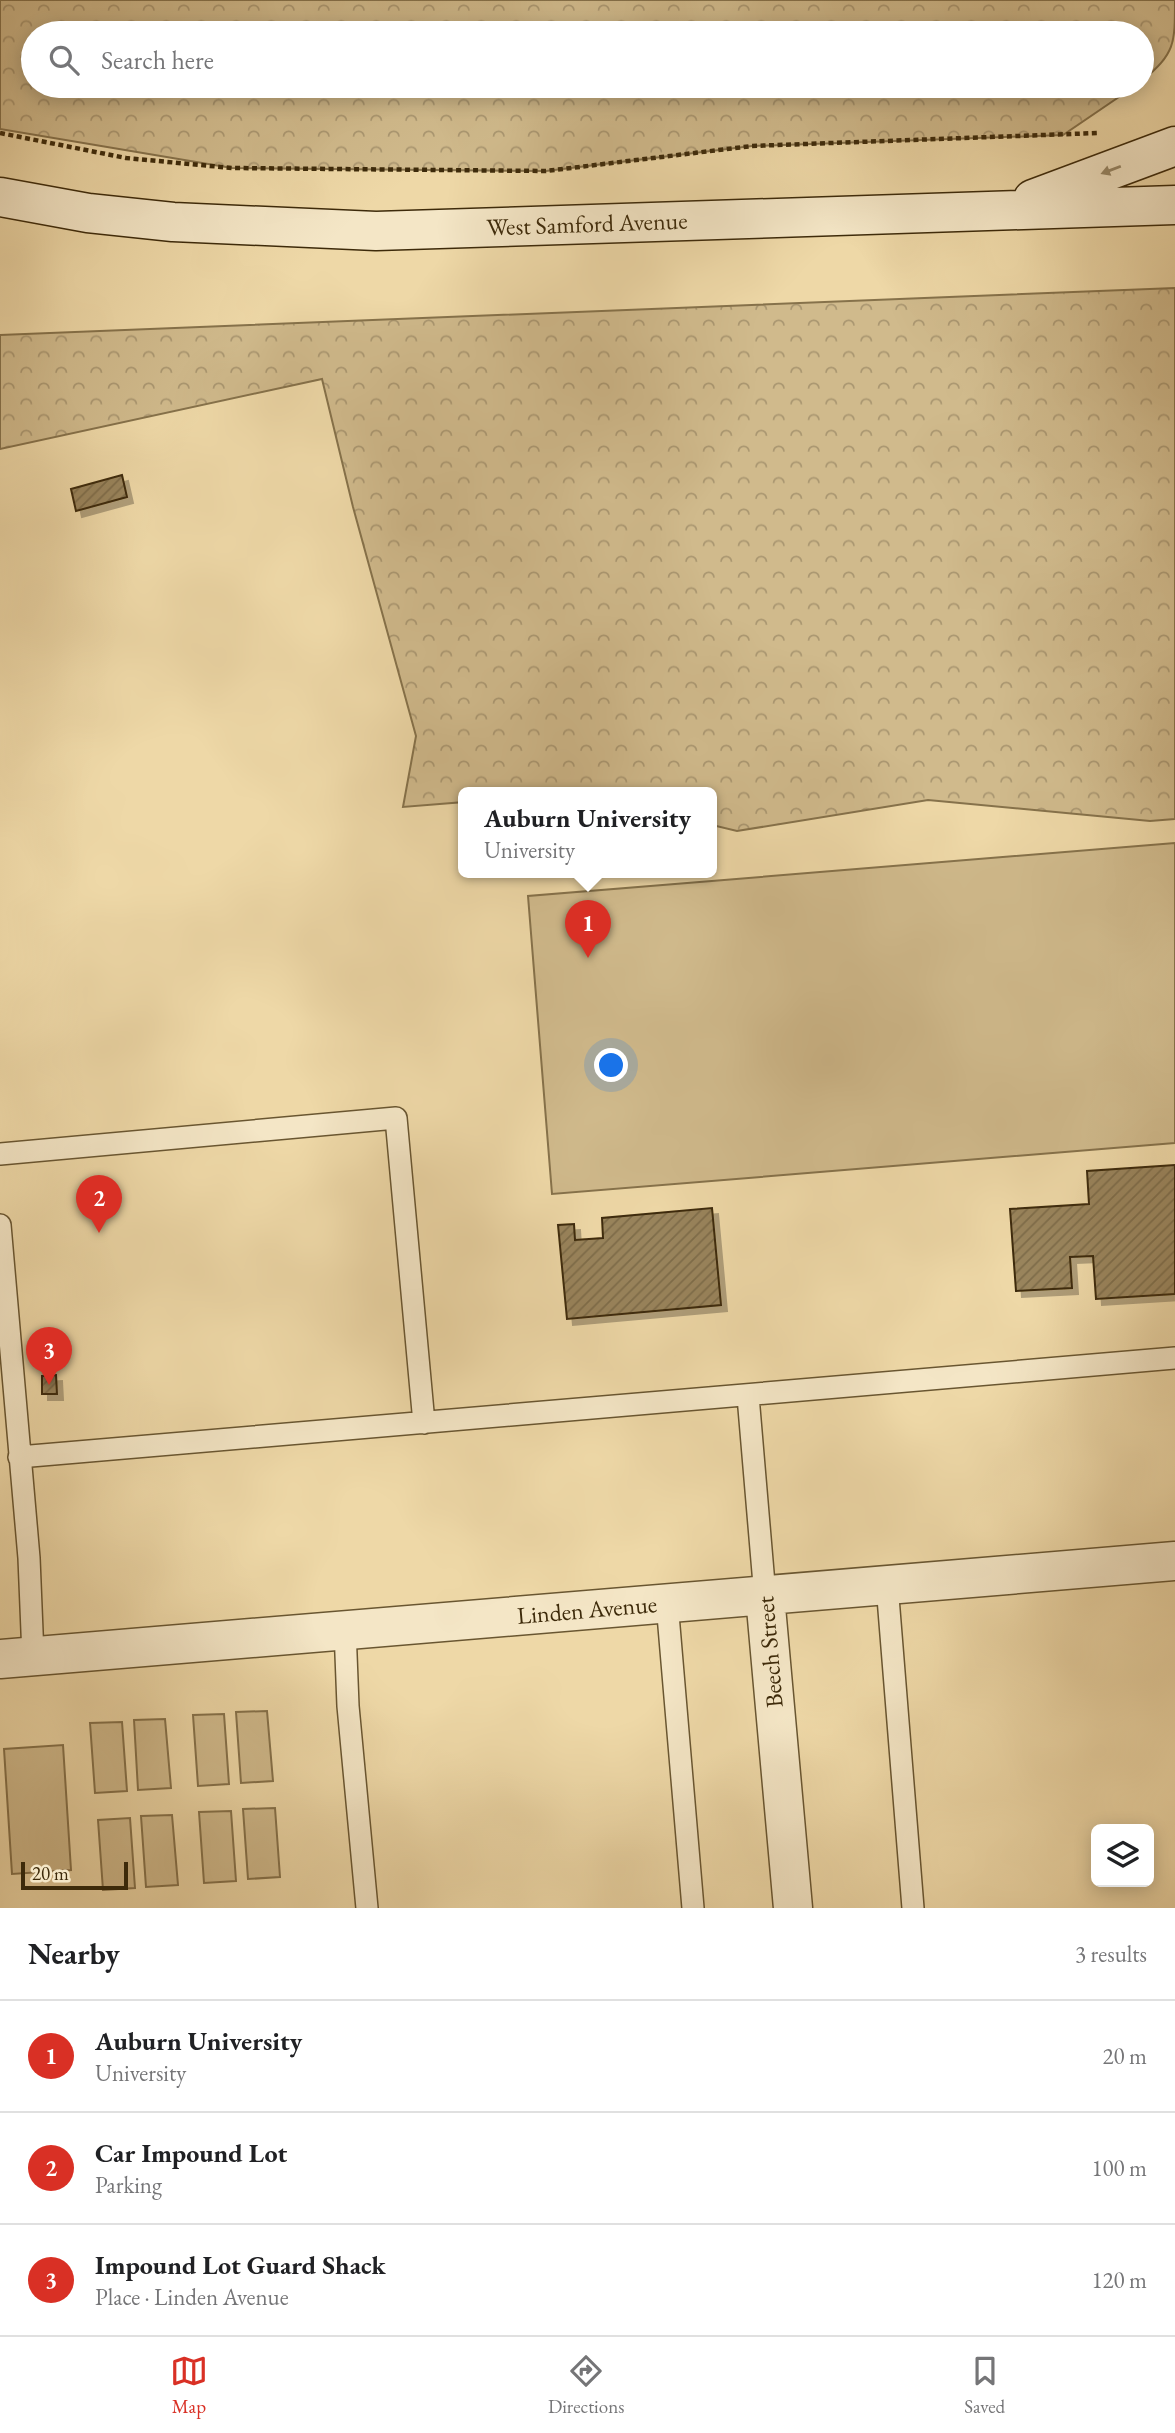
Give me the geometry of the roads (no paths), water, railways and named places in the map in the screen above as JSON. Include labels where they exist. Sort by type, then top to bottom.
[{"type":"street","points":[[1005,209],[1175,146]]},
{"type":"street","name":"West Samford Avenue","points":[[0,197],[88,213],[173,222],[376,231],[1175,205]]},
{"type":"street","name":"Linden Avenue","points":[[17,1658],[1175,1561]]},
{"type":"street","name":"Beech Street","points":[[765,1596],[793,1908]]},
{"type":"lane","points":[[0,1154],[396,1118],[424,1423]]},
{"type":"lane","points":[[0,1225],[29,1558],[17,1658]]},
{"type":"lane","points":[[19,1457],[1175,1358]]},
{"type":"lane","name":"Beech Street","points":[[748,1396],[765,1596]]},
{"type":"lane","points":[[887,1585],[913,1908]]},
{"type":"lane","points":[[667,1603],[693,1908]]},
{"type":"lane","points":[[345,1629],[348,1706],[367,1908]]},
{"type":"place","name":"Auburn University","points":[[588,958]]},
{"type":"place","name":"Car Impound Lot","points":[[99,1233]]},
{"type":"place","name":"Impound Lot Guard Shack","points":[[49,1385]]}]
